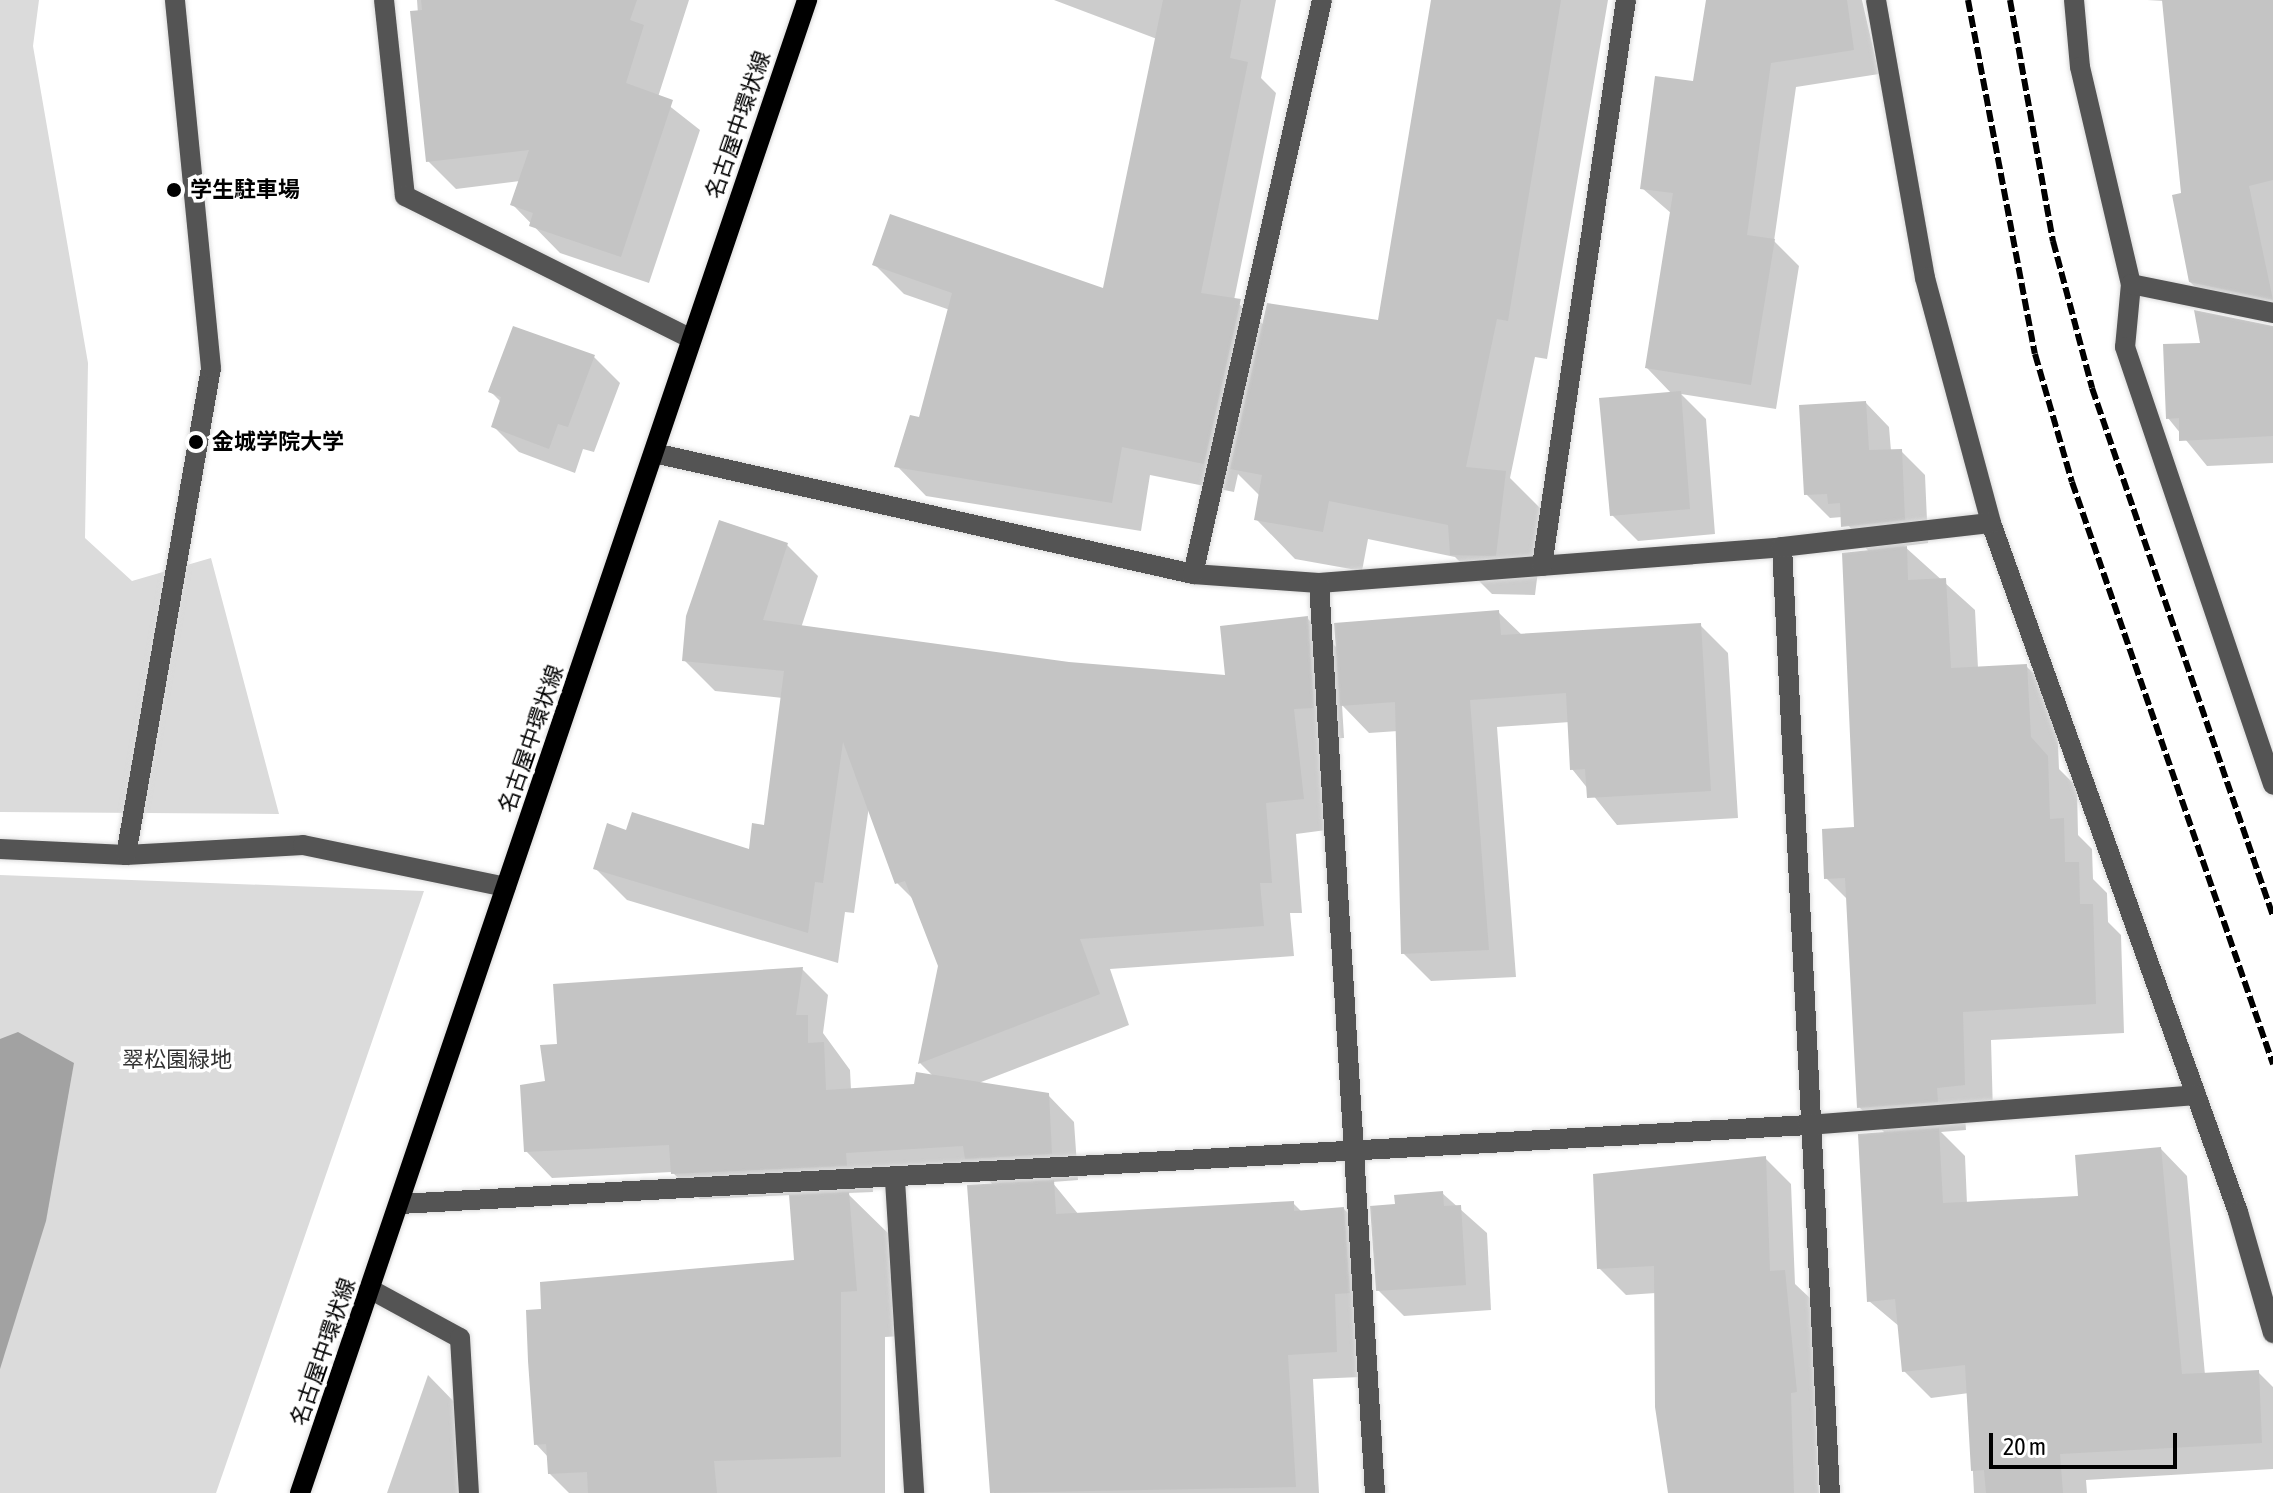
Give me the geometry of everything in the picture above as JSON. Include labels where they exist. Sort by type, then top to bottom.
[{"type":"main road","name":"名古屋中環状線","points":[[300,1493],[807,0]]},
{"type":"street","points":[[126,855],[211,368],[175,0]]},
{"type":"street","points":[[384,0],[405,196],[690,338]]},
{"type":"street","points":[[1193,574],[1322,0]]},
{"type":"street","points":[[1542,566],[1626,0]]},
{"type":"street","points":[[1876,0],[1925,278],[1991,523],[2196,1095],[2273,1333]]},
{"type":"street","points":[[2074,0],[2080,67],[2131,284],[2125,347],[2273,785]]},
{"type":"street","points":[[2131,284],[2273,313]]},
{"type":"street","points":[[654,453],[1193,574],[1319,583],[1782,547],[1991,523]]},
{"type":"street","points":[[1782,547],[1808,1125],[1830,1493]]},
{"type":"street","points":[[1319,583],[1375,1493]]},
{"type":"street","points":[[0,849],[126,855],[303,845],[506,887]]},
{"type":"street","points":[[400,1204],[895,1180],[1808,1125],[2196,1095]]},
{"type":"street","points":[[895,1180],[914,1493]]},
{"type":"street","points":[[370,1289],[460,1338],[469,1493]]},
{"type":"green space","points":[[0,0],[39,0],[33,46],[88,363],[85,538],[132,581],[211,558],[279,814],[0,812]]},
{"type":"green space","name":"翠松園緑地","points":[[0,875],[424,891],[216,1493],[0,1493]]},
{"type":"shaded area","points":[[18,1032],[74,1063],[46,1221],[0,1369],[0,1039]]},
{"type":"building","points":[[421,0],[637,0],[630,20],[644,25],[626,83],[673,100],[621,257],[529,226],[533,213],[510,205],[529,150],[426,162],[410,11],[422,10]]},
{"type":"building","points":[[1163,0],[1241,0],[1230,58],[1248,62],[1201,293],[1241,299],[1204,464],[1122,447],[1112,503],[894,467],[910,415],[919,417],[952,293],[872,265],[890,214],[1103,288]]},
{"type":"building","points":[[1431,0],[1561,0],[1508,321],[1497,319],[1466,467],[1506,471],[1496,556],[1450,555],[1448,525],[1329,501],[1323,532],[1254,520],[1262,475],[1230,469],[1267,303],[1378,320]]},
{"type":"building","points":[[1706,0],[1847,0],[1854,50],[1771,63],[1747,235],[1775,239],[1751,385],[1645,368],[1673,193],[1640,189],[1655,76],[1693,81]]},
{"type":"building","points":[[2162,0],[2273,0],[2273,180],[2249,186],[2273,300],[2189,282],[2172,195],[2181,193]]},
{"type":"building","points":[[2194,310],[2273,326],[2273,436],[2179,441],[2179,418],[2166,419],[2163,344],[2200,343]]},
{"type":"building","points":[[513,326],[595,355],[568,427],[558,424],[549,449],[491,427],[501,397],[488,392]]},
{"type":"building","points":[[1681,391],[1690,509],[1610,516],[1599,398]]},
{"type":"building","points":[[1866,401],[1869,450],[1902,449],[1905,520],[1841,527],[1840,503],[1828,504],[1827,494],[1804,495],[1799,405]]},
{"type":"building","points":[[719,520],[788,543],[763,620],[1069,662],[1225,675],[1220,626],[1308,616],[1314,708],[1294,709],[1304,799],[1266,803],[1272,883],[1260,883],[1264,926],[1080,939],[1100,994],[918,1064],[938,966],[905,881],[895,884],[843,742],[823,883],[815,882],[808,933],[593,869],[607,823],[626,830],[632,812],[749,849],[752,823],[764,825],[784,671],[682,661],[686,616]]},
{"type":"building","points":[[1907,546],[1908,580],[1946,578],[1951,668],[2027,664],[2031,737],[2048,756],[2050,819],[2064,818],[2065,862],[2079,862],[2080,904],[2093,904],[2096,1004],[1963,1012],[1965,1085],[1937,1088],[1938,1102],[1857,1108],[1845,878],[1824,879],[1822,829],[1854,827],[1842,553]]},
{"type":"building","points":[[1499,610],[1501,635],[1701,623],[1711,791],[1587,798],[1585,769],[1570,770],[1566,693],[1470,700],[1489,950],[1401,954],[1395,702],[1340,706],[1334,623]]},
{"type":"building","points":[[803,967],[796,1015],[808,1015],[808,1043],[824,1042],[826,1090],[914,1084],[916,1072],[1049,1093],[1052,1154],[965,1159],[963,1146],[846,1153],[847,1166],[671,1174],[669,1145],[524,1152],[520,1085],[545,1081],[540,1045],[557,1044],[553,984]]},
{"type":"building","points":[[1939,1128],[1943,1203],[2078,1196],[2075,1155],[2161,1147],[2182,1374],[2259,1370],[2262,1443],[2060,1454],[2063,1493],[1986,1493],[1984,1470],[1971,1471],[1965,1365],[1902,1372],[1895,1299],[1867,1302],[1858,1134]]},
{"type":"building","points":[[1766,1156],[1770,1271],[1785,1270],[1797,1392],[1791,1393],[1794,1493],[1668,1493],[1655,1407],[1654,1266],[1597,1269],[1593,1174]]},
{"type":"building","points":[[1054,1180],[1056,1214],[1294,1201],[1294,1211],[1344,1207],[1350,1293],[1335,1294],[1337,1352],[1288,1355],[1296,1487],[990,1493],[967,1185]]},
{"type":"building","points":[[1443,1191],[1444,1206],[1461,1205],[1466,1285],[1376,1291],[1370,1206],[1395,1204],[1394,1195]]},
{"type":"building","points":[[849,1192],[857,1291],[841,1292],[841,1457],[714,1461],[717,1493],[588,1493],[587,1472],[548,1474],[546,1444],[534,1445],[528,1361],[526,1310],[541,1309],[540,1282],[794,1260],[789,1195]]},
{"type":"railway","points":[[1968,0],[2035,354],[2072,482],[2273,1064]]},
{"type":"railway","points":[[2010,0],[2053,241],[2092,388],[2273,916]]},
{"type":"place","name":"学生駐車場","points":[[174,190]]},
{"type":"place","name":"金城学院大学","points":[[196,442]]}]
